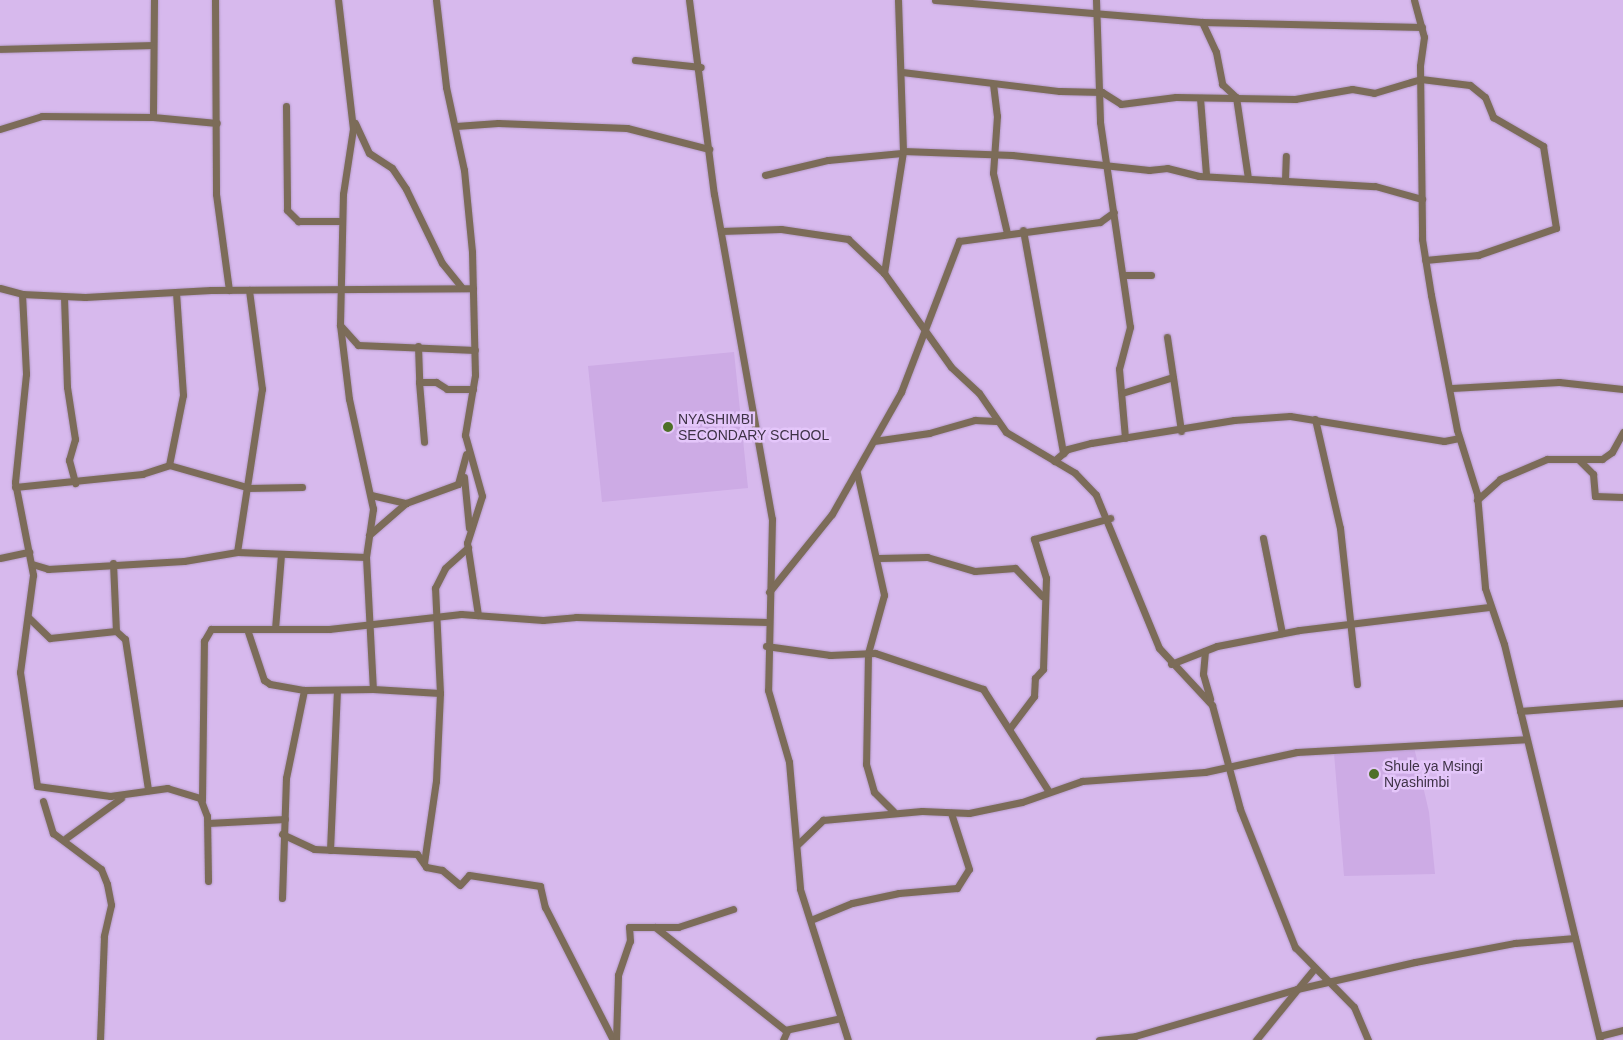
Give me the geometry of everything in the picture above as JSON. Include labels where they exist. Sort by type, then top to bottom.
[{"type":"street","points":[[153,117],[151,45],[154,0]]},
{"type":"street","points":[[215,0],[216,194],[229,290]]},
{"type":"street","points":[[338,0],[352,115],[342,221],[340,325],[349,399],[371,495],[366,557],[368,625],[373,689]]},
{"type":"street","points":[[436,0],[446,88],[456,126],[465,178],[473,288],[473,388],[466,427],[467,449],[464,477],[470,529],[468,547],[478,615]]},
{"type":"street","points":[[689,0],[701,68],[708,149],[721,231],[772,519],[766,646],[769,696],[789,762],[798,844],[800,889],[813,919],[848,1040]]},
{"type":"street","points":[[884,274],[903,152],[902,72],[898,0]]},
{"type":"street","points":[[935,0],[1202,22],[1422,26]]},
{"type":"street","points":[[1096,0],[1099,14],[1098,92],[1130,327],[1119,369],[1125,438]]},
{"type":"street","points":[[1414,0],[1422,26],[1420,79],[1425,260],[1452,388],[1459,438],[1477,500],[1490,607],[1520,711],[1599,1038],[1623,1030]]},
{"type":"street","points":[[1202,22],[1216,52],[1222,84],[1236,97],[1248,178]]},
{"type":"street","points":[[0,49],[151,45]]},
{"type":"street","points":[[635,60],[701,68]]},
{"type":"street","points":[[902,72],[993,84],[1098,92],[1121,104],[1163,98],[1236,97],[1295,99],[1352,89],[1374,93],[1420,79],[1477,88],[1493,117],[1543,146],[1556,228],[1478,255],[1425,260]]},
{"type":"street","points":[[993,84],[997,116],[992,154],[1007,233]]},
{"type":"street","points":[[1200,98],[1206,175]]},
{"type":"street","points":[[286,106],[287,210],[298,221],[342,221]]},
{"type":"street","points":[[352,115],[369,153],[392,168],[406,189],[442,264],[462,288]]},
{"type":"street","points":[[0,130],[42,116],[153,117],[217,123]]},
{"type":"street","points":[[456,126],[498,123],[627,128],[708,149]]},
{"type":"street","points":[[764,175],[828,160],[903,152],[992,154],[1107,163],[1206,175],[1375,186],[1422,198]]},
{"type":"street","points":[[1285,180],[1286,156]]},
{"type":"street","points":[[769,592],[823,527],[857,473],[901,392],[927,329],[959,241],[1023,230],[1100,222],[1114,212]]},
{"type":"street","points":[[721,231],[781,229],[845,238],[884,274],[927,329],[951,367],[979,393],[996,421],[1028,449],[1054,461],[1087,484],[1110,518],[1143,614],[1170,664],[1210,700]]},
{"type":"street","points":[[1023,230],[1062,453]]},
{"type":"street","points":[[1123,275],[1151,275]]},
{"type":"street","points":[[0,288],[22,294],[64,297],[229,290],[473,288]]},
{"type":"street","points":[[237,552],[262,389],[249,290]]},
{"type":"street","points":[[169,465],[183,394],[176,293]]},
{"type":"street","points":[[22,294],[26,374],[15,487],[32,564],[30,618],[20,672],[37,786],[126,796]]},
{"type":"street","points":[[64,297],[67,387],[75,439],[69,460],[75,483]]},
{"type":"street","points":[[340,325],[358,344],[474,350]]},
{"type":"street","points":[[1167,337],[1180,431]]},
{"type":"street","points":[[418,346],[424,442]]},
{"type":"street","points":[[1122,393],[1173,377]]},
{"type":"street","points":[[419,382],[436,382],[446,389],[473,388]]},
{"type":"street","points":[[1452,388],[1559,382],[1623,389]]},
{"type":"street","points":[[1054,461],[1062,453],[1125,438],[1180,431],[1234,420],[1314,419],[1444,441],[1459,438]]},
{"type":"street","points":[[1314,419],[1340,528],[1357,684]]},
{"type":"street","points":[[874,440],[929,433],[975,420],[996,421]]},
{"type":"street","points":[[1477,500],[1500,479],[1547,460],[1602,459],[1612,452],[1623,432]]},
{"type":"street","points":[[467,449],[482,496],[470,529]]},
{"type":"street","points":[[1579,460],[1593,474],[1594,496],[1623,497]]},
{"type":"street","points":[[15,487],[75,483],[142,474],[169,465],[247,488],[302,487]]},
{"type":"street","points":[[857,473],[879,558],[883,606],[868,653],[866,764],[874,792],[894,812]]},
{"type":"street","points":[[369,535],[406,503],[452,488],[464,477]]},
{"type":"street","points":[[371,495],[406,503]]},
{"type":"street","points":[[1010,728],[1034,696],[1035,678],[1043,669],[1042,596],[1046,578],[1034,539],[1110,518]]},
{"type":"street","points":[[1263,538],[1282,633]]},
{"type":"street","points":[[424,863],[436,781],[440,693],[437,579],[468,547]]},
{"type":"street","points":[[0,558],[29,552]]},
{"type":"street","points":[[32,564],[48,569],[113,563],[184,560],[237,552],[366,557]]},
{"type":"street","points":[[275,628],[281,554]]},
{"type":"street","points":[[879,558],[928,557],[974,571],[1015,568],[1042,596]]},
{"type":"street","points":[[113,563],[116,631],[129,650],[148,790]]},
{"type":"street","points":[[1170,664],[1204,651],[1282,633],[1349,622],[1490,607]]},
{"type":"street","points":[[208,881],[208,823],[202,800],[206,635],[218,628],[247,629],[368,625],[439,616],[478,615],[543,620],[576,617],[768,622]]},
{"type":"street","points":[[30,618],[45,635],[59,640],[116,631]]},
{"type":"street","points":[[247,629],[264,680],[304,690],[373,689],[440,693]]},
{"type":"street","points":[[766,646],[830,655],[868,653],[983,689],[1010,728],[1049,792]]},
{"type":"street","points":[[1204,651],[1203,674],[1225,765],[1288,930],[1313,970],[1332,985],[1360,1016],[1368,1040]]},
{"type":"street","points":[[282,898],[282,834],[285,819],[290,743],[304,690]]},
{"type":"street","points":[[330,850],[337,690]]},
{"type":"street","points":[[1520,711],[1623,703]]},
{"type":"street","points":[[798,844],[823,820],[894,812],[951,813],[1001,808],[1082,781],[1148,779],[1296,752],[1526,739]]},
{"type":"street","points":[[66,838],[108,803],[126,796],[148,790],[167,788],[202,800]]},
{"type":"street","points":[[43,801],[49,827],[66,838],[101,869],[108,884],[111,905],[104,936],[100,1040]]},
{"type":"street","points":[[813,919],[852,903],[899,893],[957,888],[969,869],[951,813]]},
{"type":"street","points":[[208,823],[285,819]]},
{"type":"street","points":[[282,834],[311,849],[415,854],[431,870],[442,870],[460,885],[468,875],[540,886],[545,907],[614,1040]]},
{"type":"street","points":[[614,1040],[618,975],[630,940],[629,927],[678,926],[733,909]]},
{"type":"street","points":[[655,927],[787,1031]]},
{"type":"street","points":[[1099,1040],[1144,1034],[1298,989],[1332,985],[1415,962],[1515,943],[1575,938]]},
{"type":"street","points":[[1256,1040],[1313,970]]},
{"type":"street","points":[[787,1031],[841,1018]]},
{"type":"street","points":[[783,1040],[787,1031]]},
{"type":"shaded area","name":"NYASHIMBI SECONDARY SCHOOL","points":[[734,352],[748,488],[602,502],[588,366]]},
{"type":"shaded area","points":[[1414,747],[1429,812],[1435,874],[1344,876],[1334,753]]},
{"type":"place","name":"NYASHIMBI SECONDARY SCHOOL","points":[[668,427]]},
{"type":"place","name":"Shule ya Msingi Nyashimbi","points":[[1374,774]]}]
